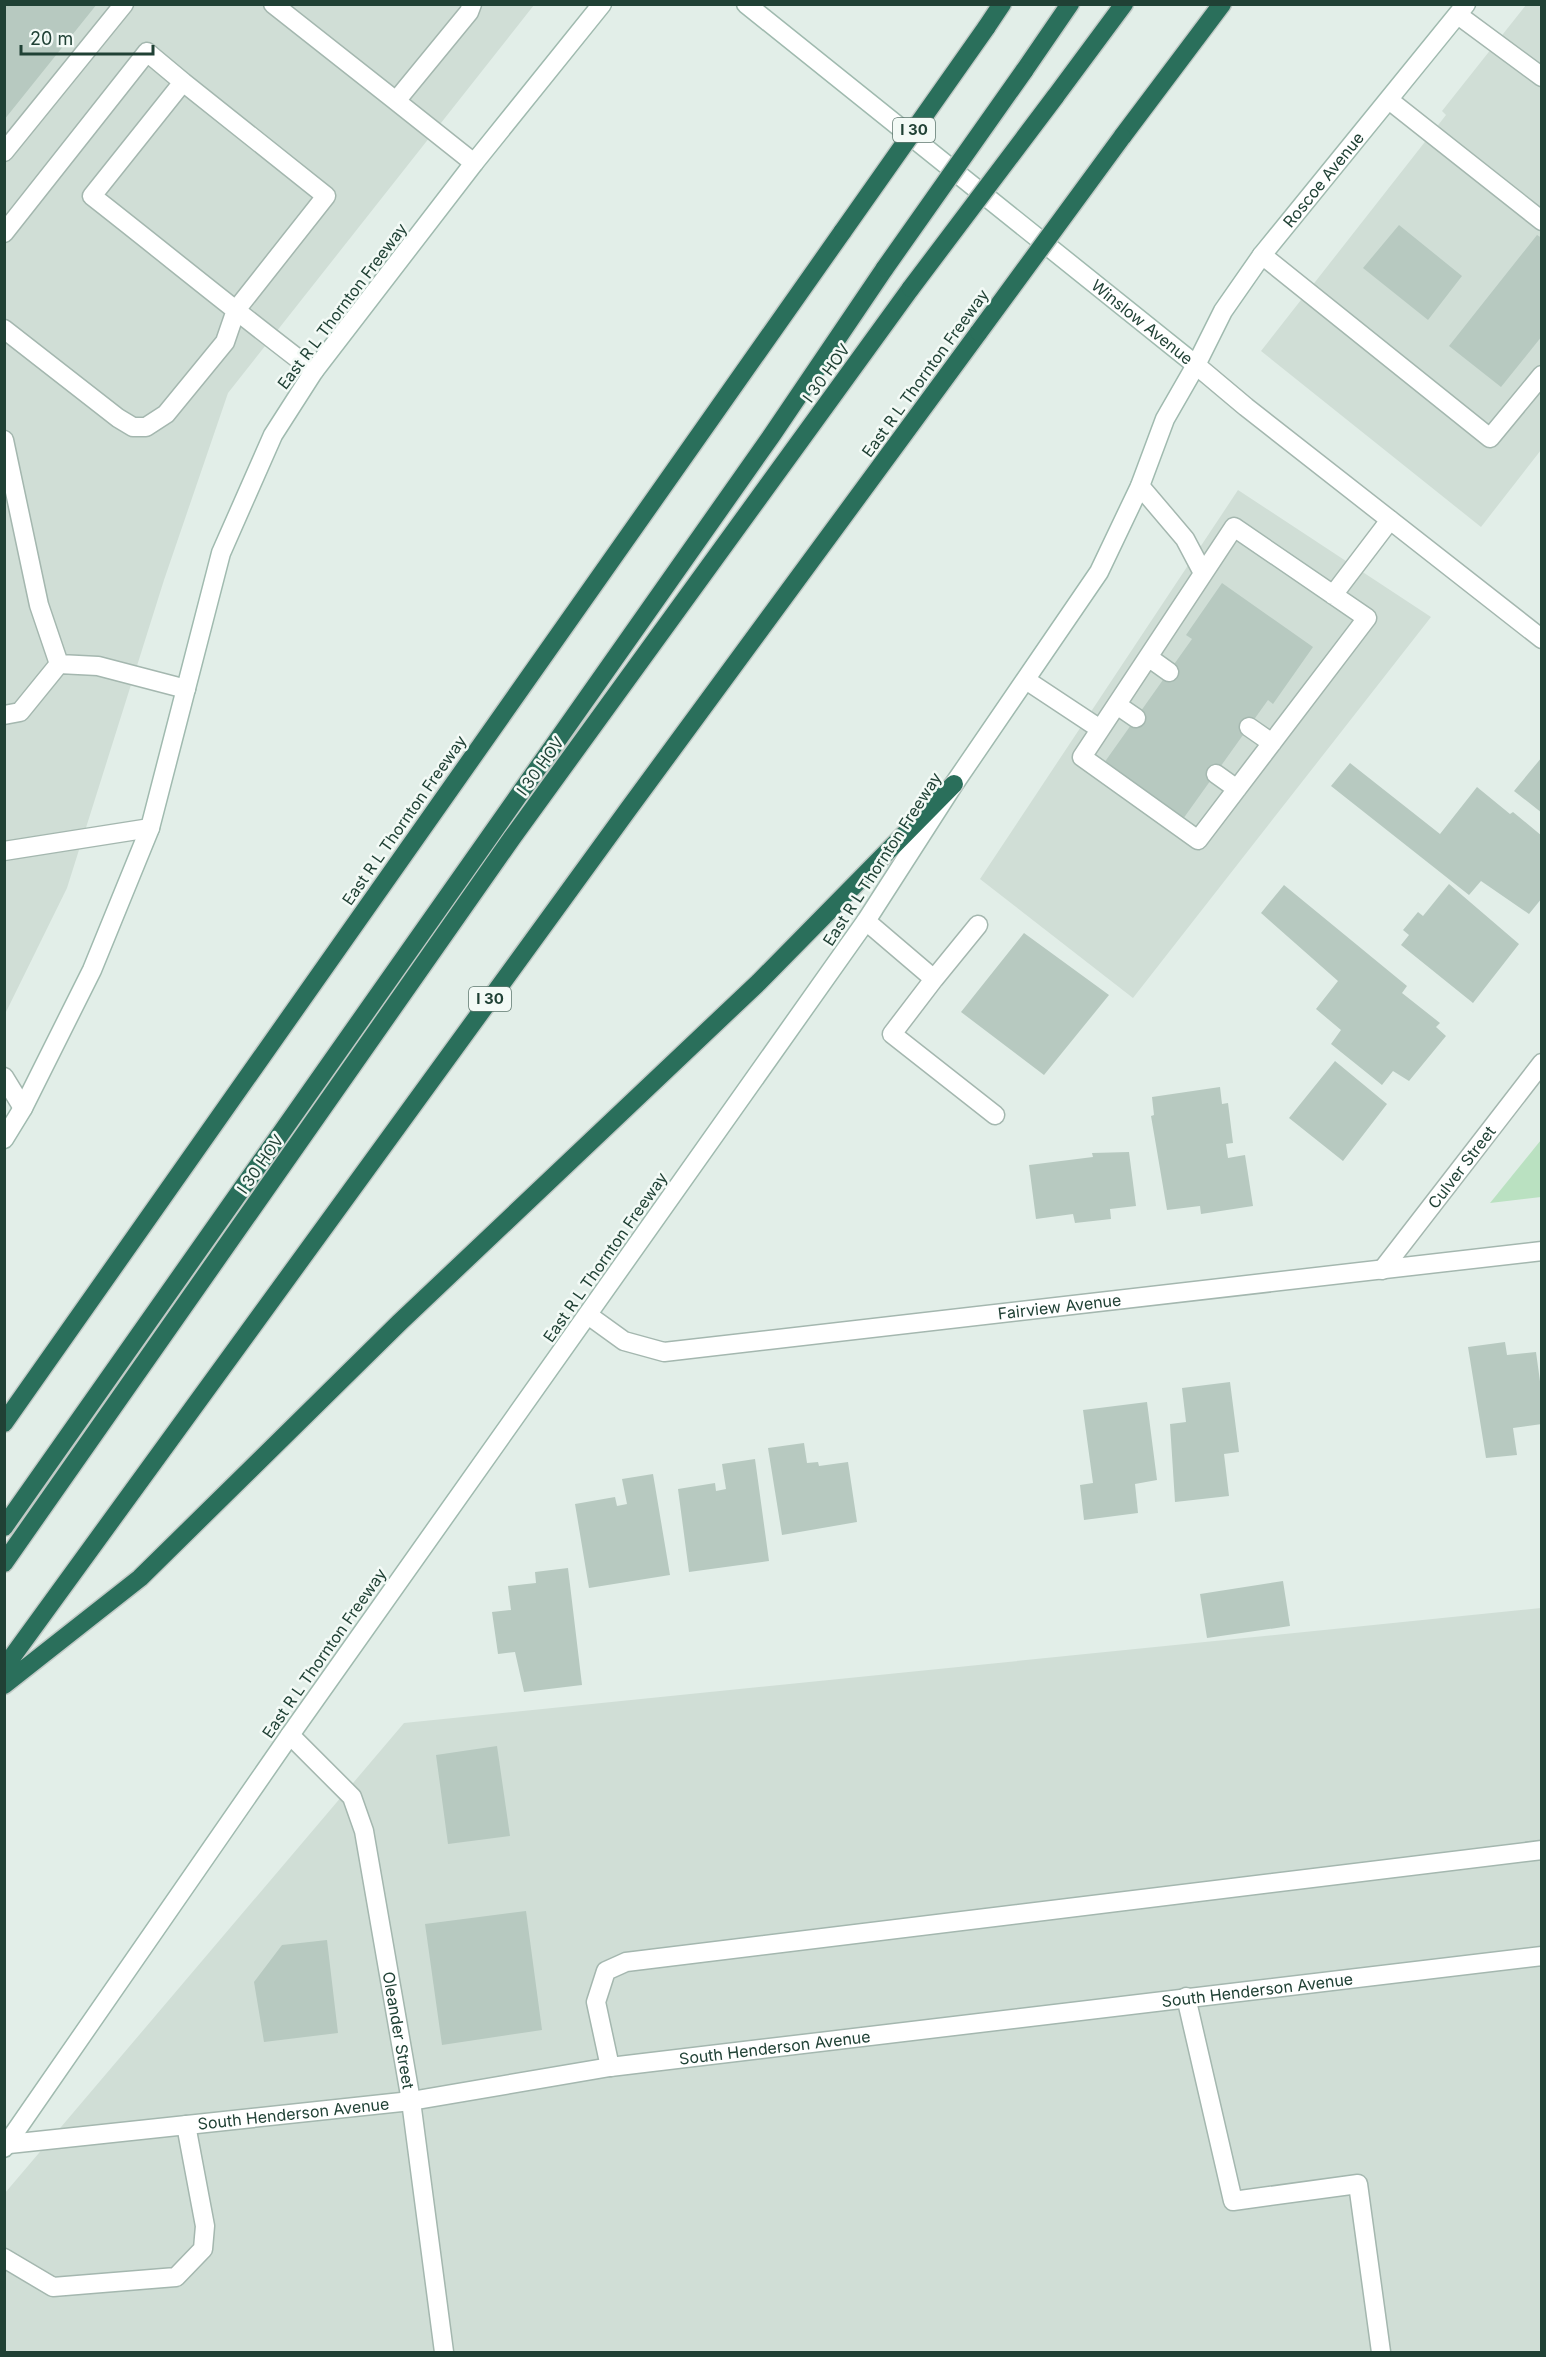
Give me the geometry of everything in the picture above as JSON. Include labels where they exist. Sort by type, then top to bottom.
[{"type":"highway","name":"East R L Thornton Freeway","points":[[4,1423],[1002,4]]},
{"type":"highway","name":"I 30 HOV","points":[[4,1527],[772,435],[885,268],[1070,4]]},
{"type":"highway","name":"I 30 HOV","points":[[4,1563],[512,838],[911,288],[1124,4]]},
{"type":"highway","name":"East R L Thornton Freeway","points":[[4,1668],[627,811],[1222,4]]},
{"type":"highway","points":[[4,1685],[140,1578],[399,1323],[759,982],[954,784]]},
{"type":"street","points":[[4,152],[124,4]]},
{"type":"street","points":[[273,4],[474,163]]},
{"type":"street","points":[[396,101],[469,12],[472,4]]},
{"type":"street","name":"East R L Thornton Freeway","points":[[4,1139],[23,1108],[92,970],[150,828],[221,553],[273,435],[314,371],[474,163],[602,4]]},
{"type":"street","name":"Winslow Avenue","points":[[746,4],[1246,407],[1542,639]]},
{"type":"street","points":[[1462,10],[1542,77]]},
{"type":"street","name":"Roscoe Avenue","points":[[1196,365],[1223,310],[1262,255],[1462,10]]},
{"type":"street","points":[[4,233],[147,52],[326,196],[236,310],[225,342],[166,414],[146,427],[133,428],[118,418],[4,329]]},
{"type":"street","points":[[183,82],[92,196],[314,371]]},
{"type":"street","points":[[1389,100],[1542,221]]},
{"type":"street","points":[[1262,255],[1490,438],[1542,375]]},
{"type":"street","name":"East R L Thornton Freeway","points":[[6,2145],[290,1735],[866,921],[954,784],[1099,572],[1140,486],[1165,419],[1196,365]]},
{"type":"street","points":[[4,440],[39,605],[59,664]]},
{"type":"street","points":[[1140,486],[1185,539],[1203,573]]},
{"type":"street","points":[[1333,595],[1390,520]]},
{"type":"street","points":[[1234,527],[1367,618],[1198,840],[1082,757],[1203,573],[1234,527]]},
{"type":"street","points":[[1148,657],[1169,672]]},
{"type":"street","points":[[59,664],[98,666],[186,689]]},
{"type":"street","points":[[4,715],[20,712],[59,664]]},
{"type":"street","points":[[1026,680],[1100,729]]},
{"type":"street","points":[[1117,705],[1136,718]]},
{"type":"street","points":[[1249,727],[1272,743]]},
{"type":"street","points":[[1216,774],[1237,789]]},
{"type":"street","points":[[4,850],[150,828]]},
{"type":"street","points":[[866,921],[934,979]]},
{"type":"street","points":[[978,925],[892,1034],[995,1115]]},
{"type":"street","name":"Culver Street","points":[[1382,1269],[1542,1063]]},
{"type":"street","points":[[4,1077],[23,1108]]},
{"type":"street","name":"Fairview Avenue","points":[[588,1315],[624,1341],[664,1352],[1542,1251]]},
{"type":"street","name":"Oleander Street","points":[[290,1735],[352,1797],[364,1831],[411,2101],[444,2352]]},
{"type":"street","points":[[610,2067],[596,2002],[606,1971],[626,1962],[1542,1850]]},
{"type":"street","name":"South Henderson Avenue","points":[[6,2145],[411,2101],[610,2067],[1542,1956]]},
{"type":"street","points":[[1186,1997],[1233,2201],[1358,2184],[1381,2352]]},
{"type":"street","points":[[4,2258],[52,2287],[176,2277],[203,2249],[205,2226],[186,2125]]},
{"type":"shaded area","points":[[5,5],[534,5],[228,393],[164,580],[67,888],[5,1014]]},
{"type":"shaded area","points":[[1526,5],[1541,5],[1541,450],[1481,527],[1261,351],[1446,115],[1442,111]]},
{"type":"shaded area","points":[[1238,490],[1431,617],[1133,998],[980,879]]},
{"type":"shaded area","points":[[1541,1608],[1541,2352],[5,2352],[5,2193],[404,1723]]},
{"type":"green space","points":[[1541,1140],[1541,1197],[1490,1203]]},
{"type":"building","points":[[4,4],[97,4],[4,120]]},
{"type":"building","points":[[1399,225],[1462,276],[1428,320],[1363,268]]},
{"type":"building","points":[[1537,235],[1542,238],[1542,336],[1501,387],[1449,346]]},
{"type":"building","points":[[1222,583],[1313,647],[1273,704],[1268,700],[1183,819],[1104,763],[1192,639],[1186,635]]},
{"type":"building","points":[[1542,757],[1542,813],[1514,791]]},
{"type":"building","points":[[1350,763],[1440,834],[1477,787],[1510,814],[1513,812],[1542,836],[1542,898],[1529,914],[1481,881],[1469,895],[1331,786]]},
{"type":"building","points":[[1449,884],[1519,944],[1473,1003],[1401,945],[1409,935],[1403,930],[1418,912],[1423,916]]},
{"type":"building","points":[[1284,885],[1407,986],[1402,993],[1440,1023],[1436,1027],[1446,1036],[1409,1081],[1393,1071],[1382,1085],[1331,1044],[1341,1030],[1316,1009],[1338,981],[1261,913]]},
{"type":"building","points":[[1024,933],[1109,995],[1044,1075],[961,1012]]},
{"type":"building","points":[[1335,1061],[1387,1104],[1343,1161],[1289,1118]]},
{"type":"building","points":[[1220,1087],[1222,1104],[1228,1103],[1233,1143],[1226,1144],[1228,1158],[1245,1155],[1253,1206],[1201,1214],[1200,1206],[1167,1210],[1151,1116],[1154,1115],[1152,1097]]},
{"type":"building","points":[[1129,1152],[1136,1206],[1110,1209],[1111,1219],[1075,1223],[1073,1214],[1036,1219],[1029,1165],[1093,1157],[1092,1153]]},
{"type":"building","points":[[1505,1342],[1507,1355],[1536,1352],[1542,1396],[1542,1424],[1513,1428],[1517,1455],[1486,1458],[1468,1347]]},
{"type":"building","points":[[1230,1382],[1239,1452],[1224,1454],[1229,1496],[1175,1502],[1170,1424],[1186,1422],[1182,1388]]},
{"type":"building","points":[[1147,1402],[1157,1480],[1135,1484],[1138,1513],[1084,1520],[1080,1485],[1093,1483],[1083,1410]]},
{"type":"building","points":[[804,1443],[807,1463],[818,1462],[819,1466],[848,1462],[857,1522],[782,1535],[768,1448]]},
{"type":"building","points":[[755,1459],[769,1561],[689,1572],[678,1489],[715,1483],[716,1491],[726,1489],[722,1464]]},
{"type":"building","points":[[653,1474],[670,1575],[589,1588],[575,1504],[615,1497],[617,1506],[627,1504],[622,1479]]},
{"type":"building","points":[[568,1568],[582,1685],[524,1692],[515,1652],[498,1654],[492,1612],[511,1610],[508,1586],[536,1583],[535,1572]]},
{"type":"building","points":[[1283,1581],[1290,1626],[1207,1638],[1200,1594]]},
{"type":"building","points":[[497,1746],[510,1836],[448,1844],[436,1755]]},
{"type":"building","points":[[526,1911],[542,2030],[442,2045],[425,1924]]},
{"type":"building","points":[[327,1940],[338,2033],[264,2042],[254,1982],[282,1945]]}]
